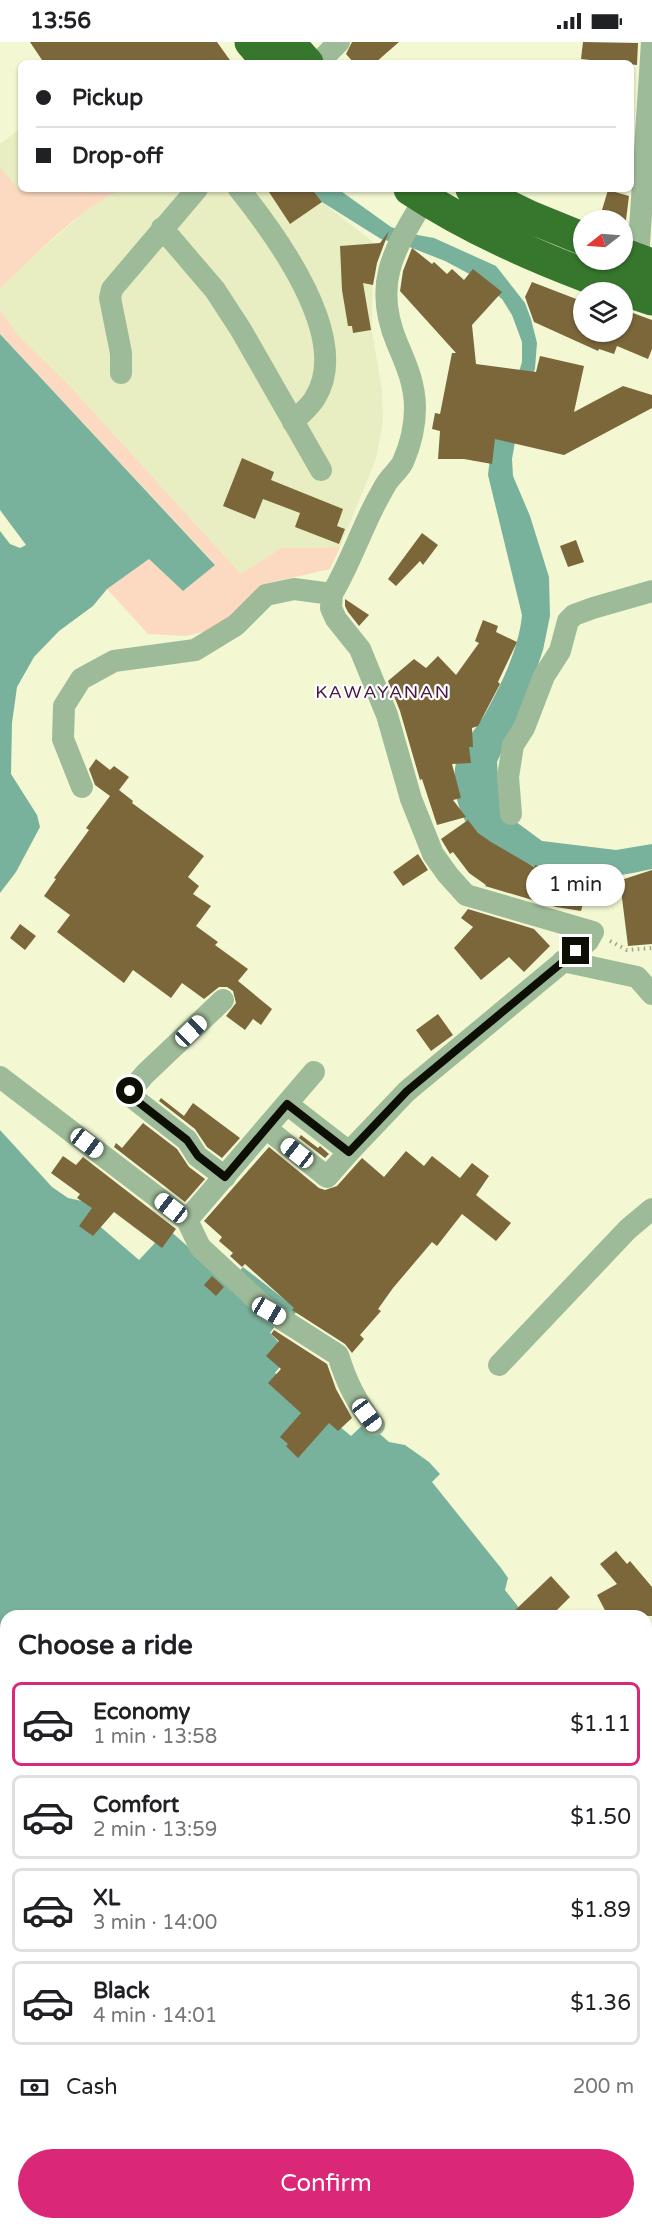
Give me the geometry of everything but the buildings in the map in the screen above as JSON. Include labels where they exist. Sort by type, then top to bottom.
[{"type":"highway","points":[[251,42],[266,60]]},
{"type":"highway","points":[[288,42],[304,60]]},
{"type":"highway","points":[[478,192],[573,235]]},
{"type":"highway","points":[[415,204],[610,285],[652,299]]},
{"type":"street","points":[[321,60],[339,42]]},
{"type":"street","points":[[638,260],[652,42]]},
{"type":"street","points":[[121,373],[121,352],[110,298],[112,289],[194,192]]},
{"type":"street","points":[[240,192],[289,258],[302,280],[322,331],[324,354],[322,378],[315,398],[293,422]]},
{"type":"street","points":[[266,1128],[327,1177],[407,1091],[588,941],[593,932],[466,895],[448,875],[433,854],[411,799],[387,715],[360,650],[336,619],[331,608],[332,594],[345,571],[374,506],[387,483],[403,462],[412,432],[415,409],[413,385],[407,364],[389,324],[385,303],[387,272],[415,204]]},
{"type":"street","points":[[162,228],[215,290],[257,357],[321,470]]},
{"type":"street","points":[[82,787],[63,739],[64,706],[81,679],[114,661],[195,650],[236,625],[267,596],[294,589],[332,594]]},
{"type":"street","points":[[511,814],[508,777],[513,745],[524,728],[544,676],[560,651],[568,621],[574,615],[593,608],[652,591]]},
{"type":"street","points":[[564,961],[637,977],[652,994]]},
{"type":"street","points":[[223,1000],[145,1074],[128,1094],[187,1140],[198,1156],[225,1177]]},
{"type":"street","points":[[187,1220],[314,1072]]},
{"type":"street","points":[[0,1077],[187,1220],[200,1247],[269,1311],[338,1355],[347,1383],[359,1405],[375,1425]]},
{"type":"street","points":[[287,1104],[349,1152]]},
{"type":"street","points":[[499,1365],[628,1229],[652,1209]]},
{"type":"path","points":[[593,932],[627,950],[652,948]]},
{"type":"shaded area","points":[[18,130],[18,190],[0,167],[0,144]]},
{"type":"shaded area","points":[[0,167],[18,189],[18,192],[116,192],[72,222],[0,289]]},
{"type":"shaded area","points":[[115,192],[314,192],[322,202],[373,242],[372,331],[382,390],[383,422],[376,459],[340,547],[281,548],[241,574],[69,385],[17,334],[0,309],[0,289],[97,201]]},
{"type":"shaded area","points":[[314,192],[342,192],[391,227],[434,238],[496,266],[525,303],[537,343],[535,368],[516,436],[512,459],[513,476],[530,516],[549,577],[550,616],[543,650],[531,686],[497,762],[500,810],[542,841],[616,850],[652,844],[652,869],[594,877],[558,874],[523,861],[484,840],[473,832],[463,817],[454,781],[458,756],[504,677],[514,653],[522,615],[488,475],[491,449],[509,404],[522,362],[522,342],[512,315],[502,299],[477,278],[445,261],[407,246],[381,239],[322,202]]},
{"type":"shaded area","points":[[0,309],[17,334],[69,385],[241,574],[281,548],[340,547],[330,569],[269,583],[217,629],[185,636],[148,634],[107,589],[149,559],[183,591],[215,564],[0,334]]},
{"type":"shaded area","points":[[0,334],[215,565],[183,591],[149,559],[107,589],[93,606],[59,631],[34,657],[17,687],[12,723],[11,774],[37,815],[40,827],[16,872],[0,893],[0,531],[10,544],[20,548],[26,545],[0,510]]},
{"type":"shaded area","points":[[0,1130],[52,1187],[68,1198],[91,1203],[96,1223],[139,1260],[168,1229],[229,1283],[243,1267],[298,1310],[281,1330],[275,1326],[270,1333],[290,1354],[275,1373],[351,1436],[366,1422],[389,1442],[405,1445],[429,1462],[440,1474],[432,1482],[508,1578],[505,1590],[521,1610],[0,1610]]},
{"type":"district","name":"KAWAYANAN","points":[[383,692]]},
{"type":"route","points":[[130,1091],[128,1094],[187,1140],[198,1156],[225,1177],[287,1104],[349,1152],[407,1091],[576,951]]}]
